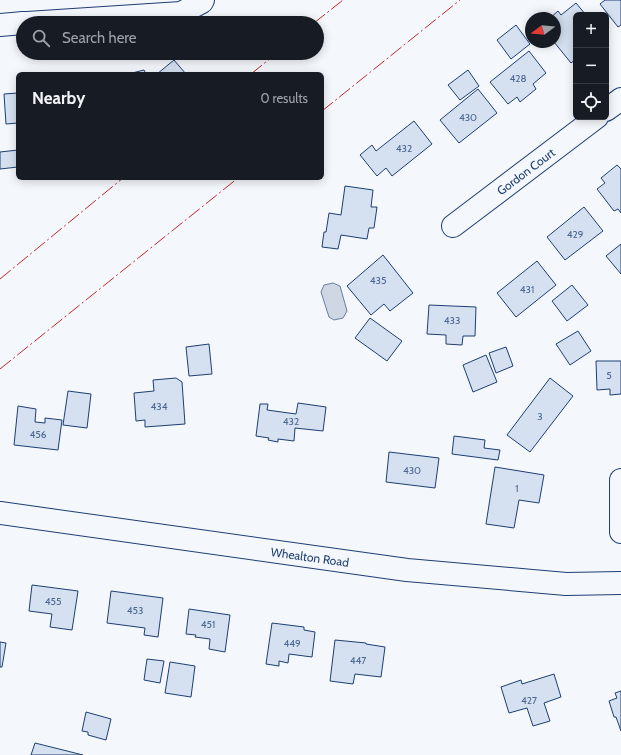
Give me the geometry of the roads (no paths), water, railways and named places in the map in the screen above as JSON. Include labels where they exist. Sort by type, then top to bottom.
[{"type":"street","points":[[135,16],[181,13],[202,2],[203,0]]},
{"type":"street","points":[[0,25],[16,24]]},
{"type":"street","points":[[609,108],[621,99]]},
{"type":"street","name":"Gordon Court","points":[[454,226],[593,120]]},
{"type":"street","points":[[621,480],[621,532]]},
{"type":"street","name":"Whealton Road","points":[[0,513],[407,570],[566,584],[621,583]]}]
